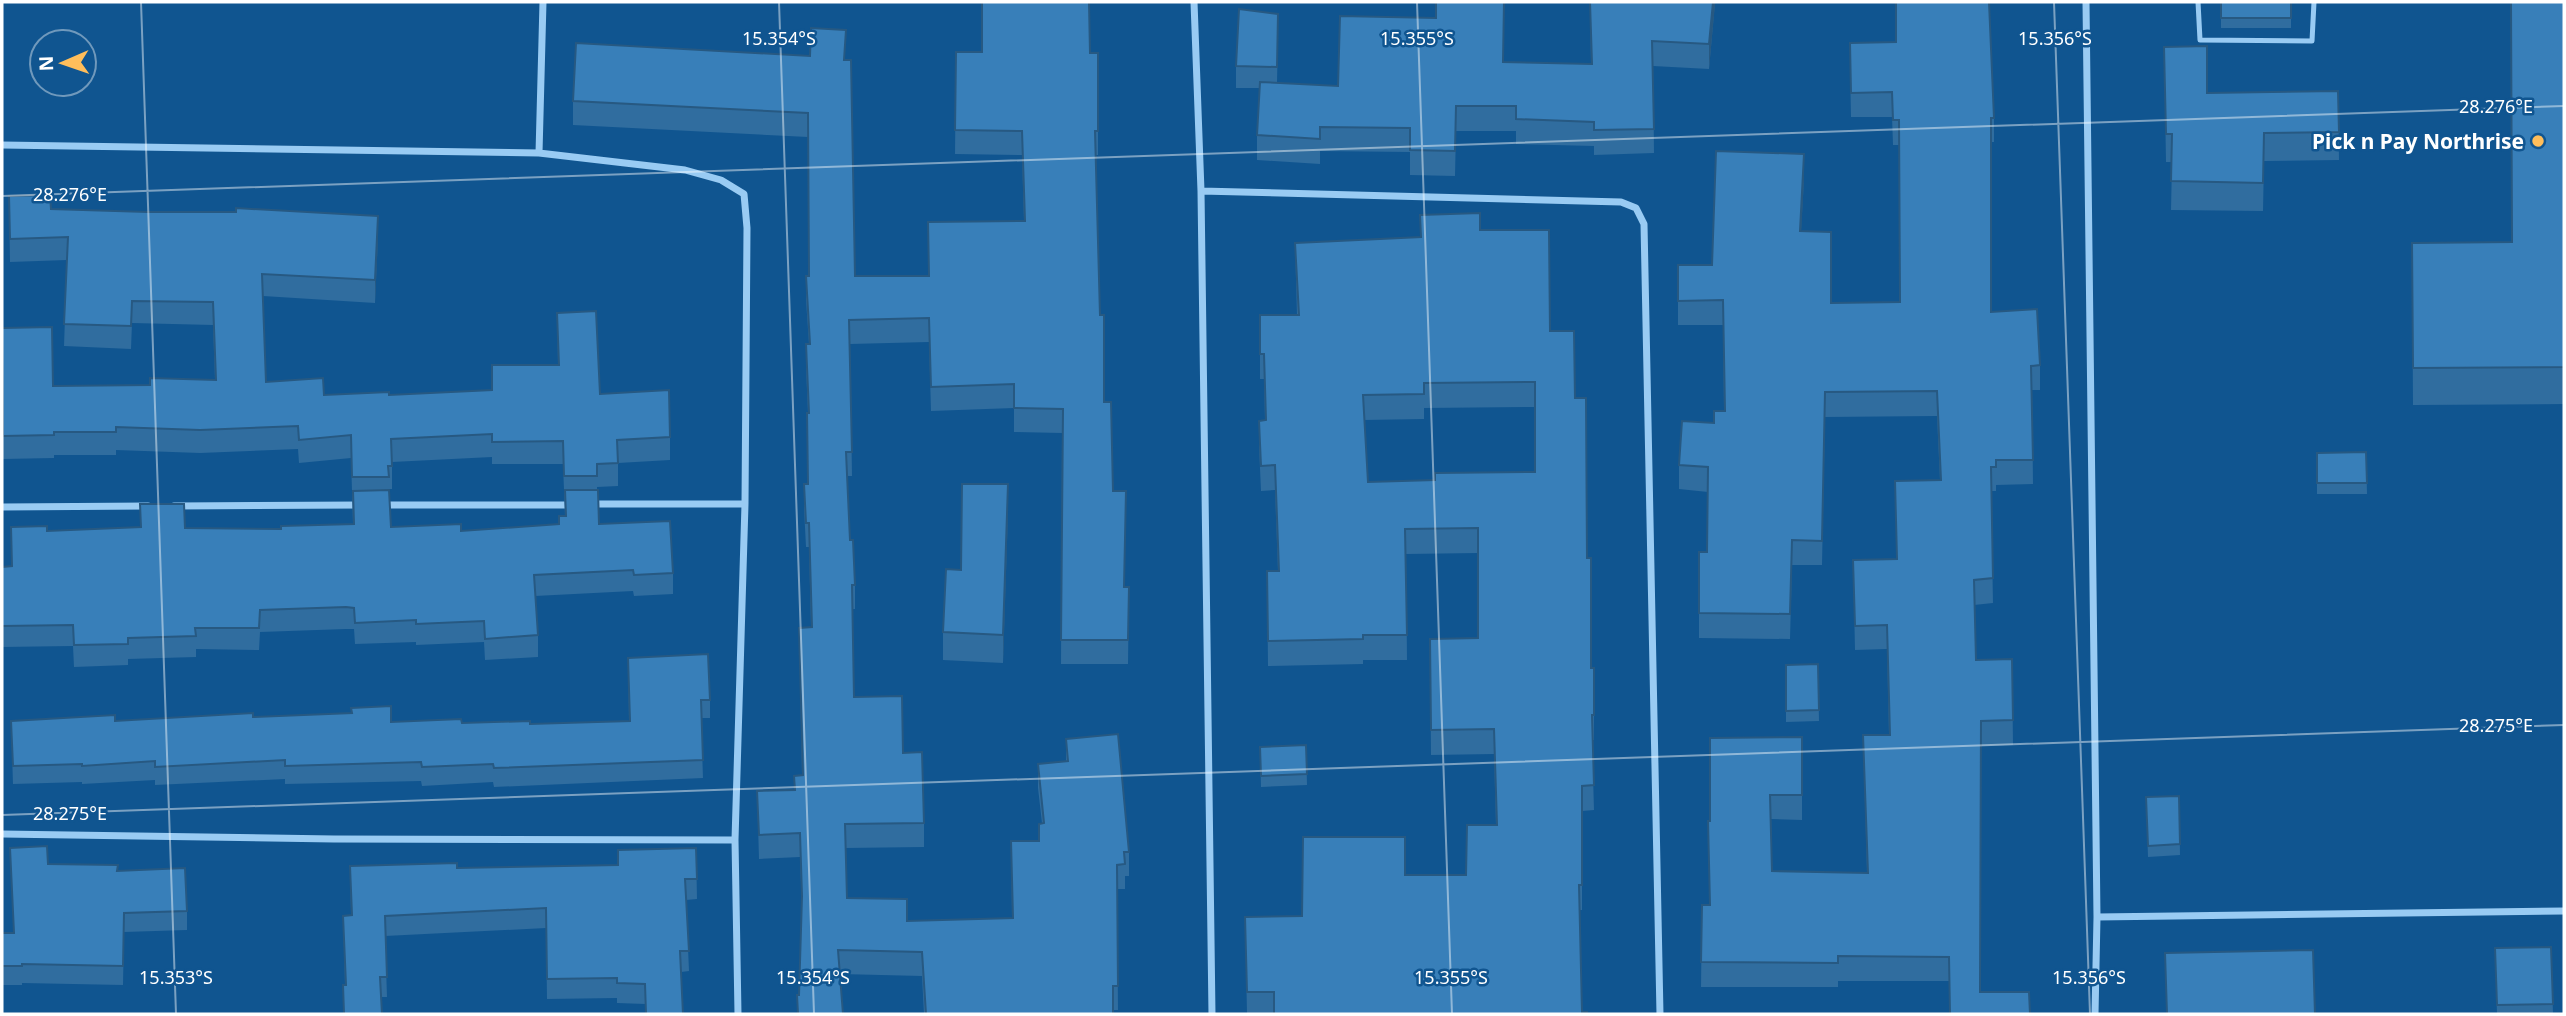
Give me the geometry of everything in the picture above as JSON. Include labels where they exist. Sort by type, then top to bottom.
[{"type":"street","points":[[538,153],[543,2]]},
{"type":"street","points":[[1194,2],[1201,191],[1212,1014]]},
{"type":"street","points":[[2086,2],[2095,1014]]},
{"type":"street","points":[[2,145],[538,153],[685,170],[721,180],[744,194],[747,228],[745,504],[735,840],[738,1014]]},
{"type":"street","points":[[1201,191],[1621,202],[1636,208],[1644,224],[1660,1014]]},
{"type":"street","points":[[167,506],[745,504]]},
{"type":"street","points":[[2,507],[153,506]]},
{"type":"street","points":[[2,834],[334,839],[735,840]]},
{"type":"street","points":[[2096,917],[2564,911]]},
{"type":"lane","points":[[2198,2],[2200,40],[2312,41],[2314,2]]},
{"type":"building","points":[[982,2],[1089,2],[1090,53],[1098,53],[1098,131],[1095,131],[1100,315],[1104,315],[1104,402],[1111,402],[1113,491],[1126,491],[1124,587],[1129,587],[1128,640],[1061,640],[1063,409],[1014,408],[1014,384],[931,387],[929,318],[849,320],[852,452],[846,452],[855,585],[852,585],[854,697],[902,696],[903,753],[922,752],[924,823],[845,824],[847,898],[907,899],[907,921],[1013,918],[1011,841],[1039,841],[1039,824],[1044,823],[1038,764],[1068,761],[1066,739],[1118,734],[1129,852],[1124,852],[1125,864],[1117,865],[1118,986],[1113,986],[1113,1014],[926,1014],[922,952],[838,950],[843,1014],[798,1014],[802,896],[800,833],[759,835],[757,791],[795,790],[794,776],[803,775],[799,628],[812,627],[809,523],[806,523],[804,484],[808,484],[806,344],[810,344],[806,276],[809,276],[808,113],[573,101],[576,43],[810,56],[811,28],[846,30],[844,60],[851,60],[855,276],[929,276],[928,222],[1025,221],[1022,131],[955,130],[956,52],[982,52]]},
{"type":"building","points":[[1436,2],[1504,2],[1503,62],[1592,64],[1590,2],[1713,2],[1709,44],[1652,41],[1654,129],[1594,130],[1594,122],[1516,119],[1516,106],[1456,106],[1455,151],[1410,150],[1410,128],[1320,127],[1320,139],[1257,135],[1260,82],[1338,86],[1340,16],[1436,18]]},
{"type":"building","points":[[1896,2],[1989,2],[1994,118],[1991,118],[1991,312],[2037,309],[2040,365],[2031,366],[2033,460],[1996,460],[1996,467],[1991,467],[1993,578],[1974,580],[1976,660],[2012,659],[2013,720],[1981,721],[1980,992],[2029,992],[2030,1014],[1950,1014],[1949,957],[1838,956],[1838,963],[1701,962],[1702,905],[1710,905],[1710,738],[1802,737],[1802,795],[1770,795],[1772,871],[1868,873],[1863,735],[1890,735],[1887,625],[1855,626],[1853,560],[1897,559],[1895,481],[1941,480],[1937,391],[1825,392],[1822,541],[1792,540],[1790,614],[1699,613],[1699,552],[1707,552],[1708,467],[1679,465],[1682,421],[1714,423],[1714,411],[1725,411],[1723,300],[1678,301],[1678,265],[1712,265],[1716,151],[1804,154],[1800,231],[1831,232],[1831,303],[1900,302],[1899,120],[1893,120],[1892,92],[1851,93],[1850,43],[1896,42]]},
{"type":"building","points":[[2221,2],[2291,2],[2291,18],[2221,18]]},
{"type":"building","name":"Pick n Pay Northrise","points":[[2511,2],[2564,2],[2564,367],[2413,368],[2412,243],[2512,242]]},
{"type":"building","points":[[1239,9],[1278,14],[1277,67],[1236,66]]},
{"type":"building","points":[[2207,46],[2207,93],[2338,91],[2339,132],[2264,133],[2263,183],[2171,181],[2172,134],[2166,134],[2164,47]]},
{"type":"building","points":[[50,195],[51,209],[236,212],[236,208],[378,216],[375,280],[262,274],[266,382],[323,378],[324,395],[492,390],[492,365],[559,365],[557,313],[596,311],[600,394],[669,390],[670,437],[617,440],[618,463],[597,464],[597,476],[564,476],[563,441],[492,442],[492,434],[391,439],[392,466],[388,466],[389,477],[352,477],[351,435],[299,440],[298,426],[200,430],[116,427],[116,432],[54,432],[54,435],[3,436],[2,328],[52,327],[53,386],[150,385],[150,378],[216,380],[213,302],[132,301],[131,326],[64,324],[68,237],[10,239],[9,196]]},
{"type":"building","points":[[1480,213],[1480,230],[1549,230],[1550,331],[1574,331],[1575,398],[1586,398],[1587,558],[1591,558],[1591,668],[1594,668],[1594,785],[1582,786],[1582,885],[1579,885],[1582,1012],[1587,1014],[1274,1014],[1274,992],[1247,992],[1245,917],[1302,916],[1303,837],[1405,837],[1405,875],[1466,875],[1467,825],[1497,825],[1494,729],[1431,730],[1430,639],[1478,638],[1478,528],[1405,529],[1407,635],[1268,641],[1267,571],[1279,571],[1275,465],[1261,466],[1259,421],[1266,420],[1264,354],[1260,354],[1260,315],[1299,315],[1295,243],[1421,237],[1420,215]],"holes":[[[1535,382],[1535,472],[1435,473],[1435,480],[1368,482],[1363,395],[1424,394],[1424,383]]]},
{"type":"building","points":[[2366,452],[2367,483],[2317,483],[2317,453]]},
{"type":"building","points":[[962,484],[1008,484],[1003,635],[943,632],[946,569],[961,570]]},
{"type":"building","points":[[389,490],[391,527],[461,524],[461,531],[559,524],[559,516],[566,516],[565,490],[598,490],[599,524],[670,521],[673,573],[634,575],[633,570],[534,575],[538,635],[485,639],[484,621],[355,623],[354,608],[346,607],[260,610],[259,628],[195,628],[196,636],[128,638],[128,644],[74,645],[73,625],[2,626],[2,567],[12,566],[11,527],[47,526],[47,531],[141,527],[140,504],[184,504],[185,528],[281,529],[281,526],[354,524],[353,491]]},
{"type":"building","points":[[708,654],[710,700],[701,700],[703,760],[494,768],[493,764],[422,767],[421,762],[285,766],[285,760],[155,767],[155,761],[82,766],[13,766],[11,721],[115,715],[115,721],[253,713],[253,717],[352,713],[351,708],[391,706],[391,722],[461,719],[462,723],[530,721],[530,724],[630,721],[628,658]]},
{"type":"building","points":[[1818,664],[1819,710],[1786,711],[1786,665]]},
{"type":"building","points":[[1306,745],[1307,774],[1261,776],[1260,747]]},
{"type":"building","points":[[2179,796],[2180,844],[2148,846],[2146,797]]},
{"type":"building","points":[[47,846],[48,864],[118,865],[117,871],[185,868],[187,911],[124,913],[123,966],[2,966],[2,933],[14,933],[10,848]]},
{"type":"building","points":[[696,848],[697,879],[685,879],[689,951],[680,951],[683,1014],[646,1014],[645,984],[617,983],[617,978],[547,979],[546,908],[385,916],[387,977],[380,977],[382,1014],[344,1014],[343,985],[346,985],[343,916],[352,915],[350,866],[457,863],[457,868],[618,865],[618,850]]},
{"type":"building","points":[[2551,947],[2553,1004],[2497,1005],[2495,948]]},
{"type":"building","points":[[2313,950],[2315,1014],[2167,1014],[2165,953]]},
{"type":"place","name":"Pick n Pay Northrise","points":[[2538,141]]}]
